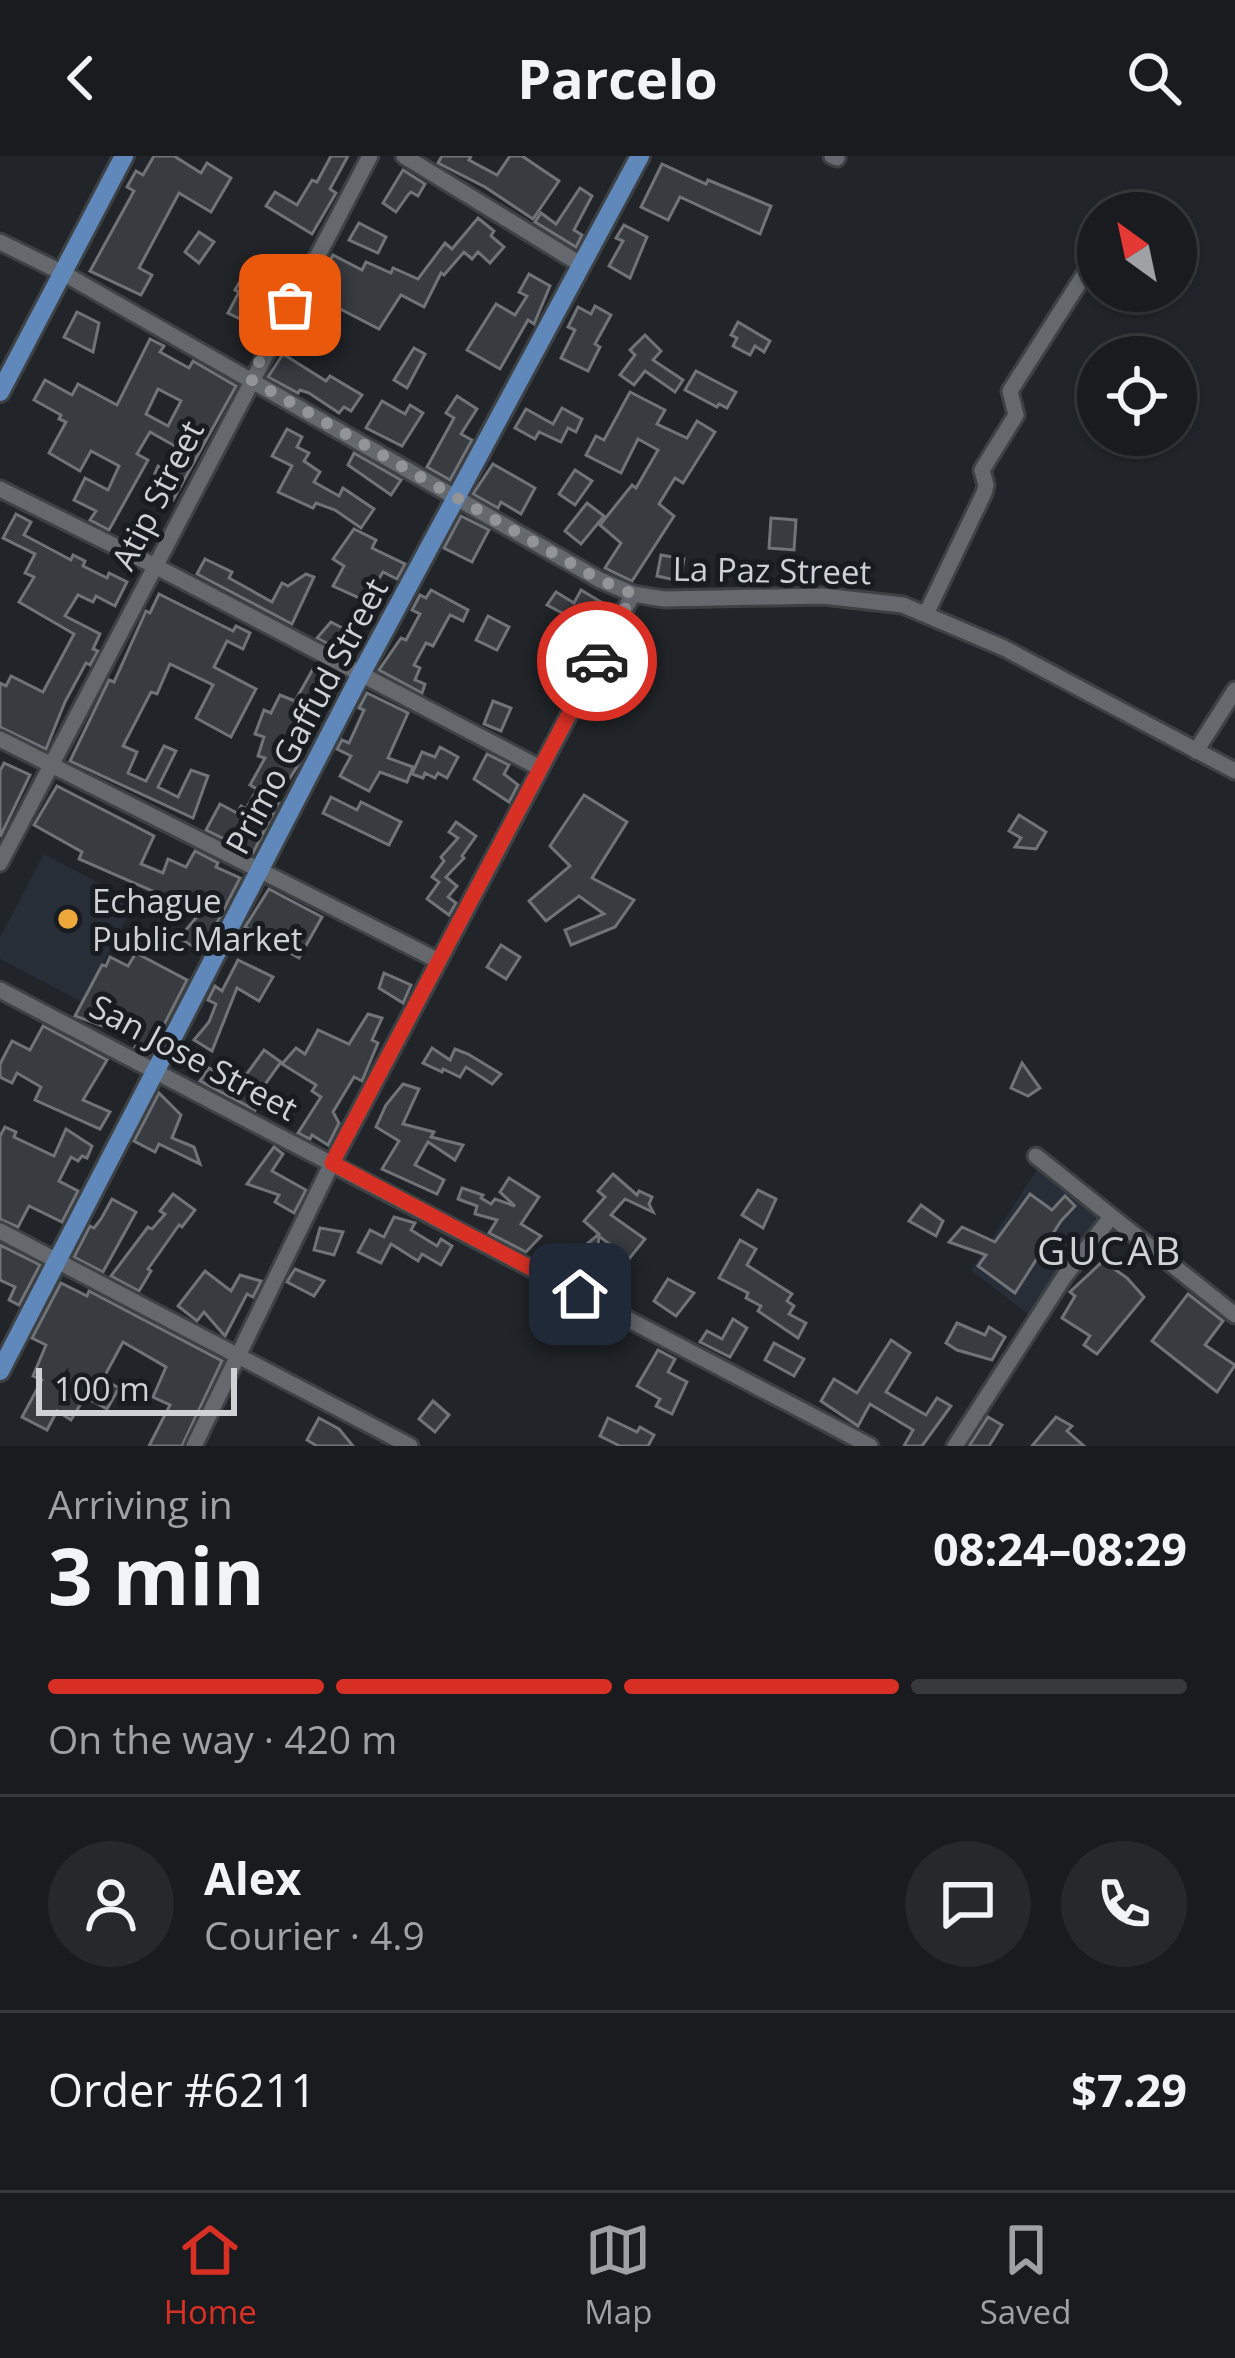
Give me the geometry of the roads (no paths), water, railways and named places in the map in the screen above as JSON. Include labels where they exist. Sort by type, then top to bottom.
[{"type":"main road","points":[[0,392],[124,156]]},
{"type":"main road","name":"Primo Gaffud Street","points":[[0,1371],[361,674],[640,156]]},
{"type":"street","name":"Atip Street","points":[[0,862],[370,156]]},
{"type":"street","points":[[404,156],[580,264]]},
{"type":"street","name":"La Paz Street","points":[[0,242],[63,272],[600,580],[633,594],[692,601],[823,596],[903,605],[1004,648],[1235,770]]},
{"type":"street","points":[[927,613],[984,494],[982,470],[1016,416],[1010,391],[1077,286]]},
{"type":"street","points":[[0,489],[540,768]]},
{"type":"street","points":[[194,1446],[332,1163],[633,594]]},
{"type":"street","points":[[1196,751],[1235,690]]},
{"type":"street","points":[[0,740],[440,962]]},
{"type":"street","name":"San Jose Street","points":[[0,990],[870,1446]]},
{"type":"street","points":[[1036,1156],[1235,1316]]},
{"type":"street","points":[[955,1446],[1064,1277],[1111,1217]]},
{"type":"street","points":[[0,1231],[410,1446]]},
{"type":"place","name":"Echague Public Market","points":[[68,919]]},
{"type":"district","name":"GUCAB","points":[[1110,1249]]}]
